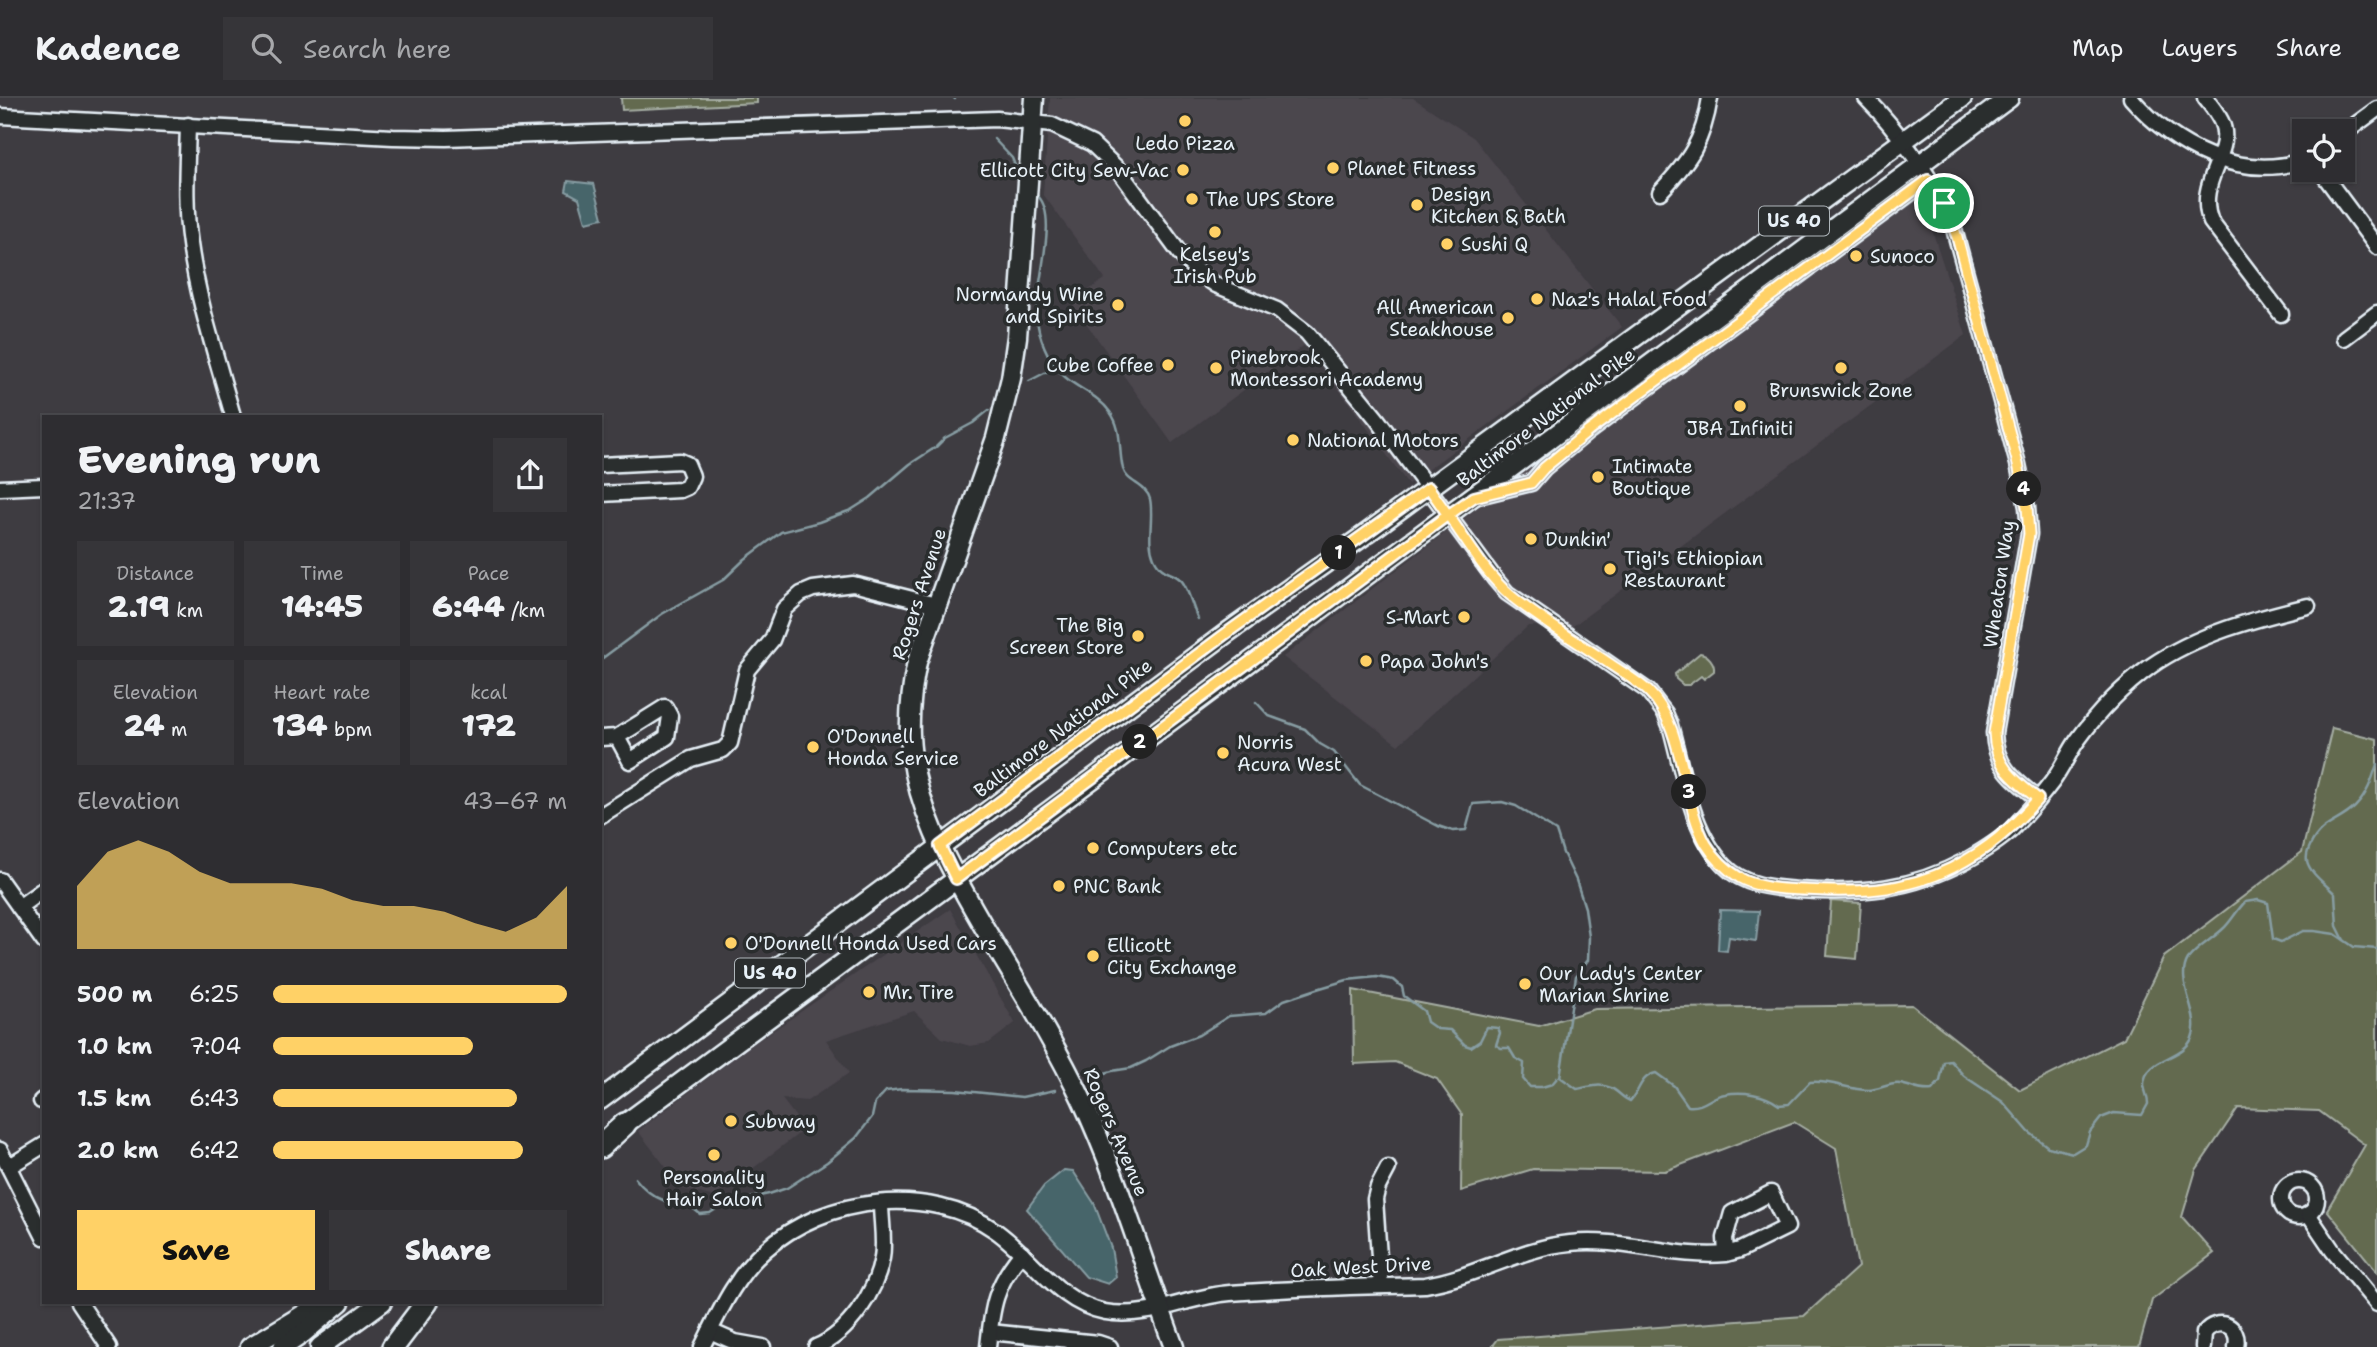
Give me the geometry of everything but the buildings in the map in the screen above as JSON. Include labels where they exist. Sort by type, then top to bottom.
[{"type":"highway","points":[[602,1145],[625,1124]]},
{"type":"highway","points":[[393,1347],[425,1304]]},
{"type":"main road","name":"Rogers Avenue","points":[[1034,98],[1012,379],[996,438],[917,662],[911,689],[910,738],[918,788],[940,846],[956,879],[1058,1053],[1081,1098],[1112,1169],[1174,1347]]},
{"type":"main road","name":"Baltimore National Pike","points":[[602,1099],[1228,632],[1962,98]]},
{"type":"main road","name":"Baltimore National Pike","points":[[602,1141],[1448,515],[1923,172],[2009,98]]},
{"type":"main road","points":[[250,1347],[321,1304]]},
{"type":"main road","points":[[283,1347],[338,1304]]},
{"type":"main road","points":[[320,1347],[379,1304]]},
{"type":"street","points":[[1660,192],[1696,149],[1707,120],[1710,98]]},
{"type":"street","name":"Wheaton Way","points":[[1866,98],[1902,142],[1944,203],[1957,237],[2025,495],[2029,534],[1994,733],[1994,746],[2002,767],[2012,779],[2038,799]]},
{"type":"street","points":[[2131,98],[2172,136],[2189,147],[2219,159],[2261,168],[2292,164]]},
{"type":"street","points":[[2205,98],[2222,122],[2224,138],[2206,194],[2208,215],[2281,314]]},
{"type":"street","points":[[2355,125],[2377,109]]},
{"type":"street","points":[[0,116],[446,138],[997,119],[1052,125],[1082,138],[1117,167],[1181,255],[1200,274],[1216,285],[1277,310],[1307,333],[1377,419],[1507,593],[1635,681],[1657,701],[1670,725],[1699,828],[1707,846],[1740,877],[1771,887],[1835,892],[1881,890],[1905,885],[1950,869],[1982,852],[2010,831],[2038,799],[2103,708],[2152,666],[2176,651],[2214,634],[2308,606]]},
{"type":"street","points":[[188,125],[186,193],[190,242],[197,284],[233,415]]},
{"type":"street","points":[[1474,497],[1531,483],[1544,468],[1589,431],[1923,172]]},
{"type":"street","points":[[2329,182],[2377,247]]},
{"type":"street","points":[[2344,338],[2377,313]]},
{"type":"street","points":[[602,465],[680,461],[687,464],[692,476],[687,486],[680,490],[602,494]]},
{"type":"street","points":[[0,488],[42,486]]},
{"type":"street","points":[[602,815],[691,759],[723,750],[730,743],[747,670],[772,640],[784,609],[801,594],[813,589],[853,584],[936,605]]},
{"type":"street","points":[[602,738],[617,737]]},
{"type":"street","points":[[0,880],[42,939]]},
{"type":"street","points":[[19,907],[42,890]]},
{"type":"street","points":[[10,1166],[42,1146]]},
{"type":"street","points":[[0,1150],[42,1233]]},
{"type":"street","points":[[1381,1286],[1375,1199],[1388,1168]]},
{"type":"street","name":"Oak West Drive","points":[[702,1347],[727,1298],[753,1261],[772,1244],[824,1214],[844,1208],[881,1203],[931,1206],[968,1216],[996,1231],[1022,1253],[1047,1281],[1077,1302],[1106,1312],[1160,1309],[1211,1295],[1229,1293],[1445,1282],[1525,1251],[1572,1242],[1624,1244],[1693,1256],[1726,1254],[1787,1227],[1771,1194],[1732,1213],[1724,1238],[1726,1254]]},
{"type":"street","points":[[816,1347],[838,1336],[850,1322],[871,1286],[881,1258],[881,1203]]},
{"type":"street","points":[[2308,1214],[2333,1251],[2377,1304]]},
{"type":"street","points":[[1022,1253],[1000,1283],[994,1298],[989,1340],[1098,1343],[1110,1347]]},
{"type":"street","points":[[80,1304],[109,1347]]},
{"type":"street","points":[[2203,1347],[2204,1333],[2216,1323],[2228,1325],[2233,1329],[2238,1340],[2236,1347]]},
{"type":"street","points":[[710,1331],[734,1342],[763,1347]]},
{"type":"shaded area","points":[[1050,98],[1413,98],[1474,138],[1622,327],[1408,484],[1306,344],[1172,443],[1071,302],[1105,279],[1043,194]]},
{"type":"shaded area","points":[[1902,195],[1923,202],[1966,335],[1558,637],[1537,626],[1528,626],[1398,745],[1283,657],[1513,481]]},
{"type":"shaded area","points":[[950,909],[1015,1023],[989,1043],[970,1046],[942,1038],[914,1011],[826,1040],[849,1073],[807,1101],[782,1099],[805,1129],[715,1197],[683,1189],[638,1131],[745,1050]]},
{"type":"green space","points":[[621,98],[757,98],[757,103],[622,110]]},
{"type":"green space","points":[[1700,653],[1710,659],[1714,671],[1704,679],[1701,676],[1689,685],[1683,685],[1676,679],[1675,674]]},
{"type":"green space","points":[[2332,728],[2377,739],[2377,1272],[2327,1210],[2365,1145],[2319,1111],[2238,1108],[2196,1170],[2182,1217],[2214,1253],[2152,1300],[2139,1347],[1492,1347],[1498,1339],[1804,1316],[1858,1267],[1836,1148],[1794,1122],[1665,1171],[1533,1169],[1461,1191],[1462,1115],[1437,1079],[1395,1062],[1354,1064],[1353,990],[1539,1026],[1595,1009],[1912,1005],[2020,1090],[2124,1038],[2164,957],[2302,852]]},
{"type":"green space","points":[[1831,901],[1861,903],[1857,959],[1827,956]]},
{"type":"water","points":[[568,181],[594,184],[603,218],[586,222],[579,198],[566,191]]},
{"type":"water","points":[[1720,910],[1759,911],[1756,941],[1729,937],[1727,951],[1718,950]]},
{"type":"water","points":[[1064,1170],[1073,1171],[1094,1203],[1111,1248],[1116,1277],[1108,1284],[1086,1277],[1027,1209],[1044,1186]]},
{"type":"waterway","points":[[994,139],[1012,158],[1018,173]]},
{"type":"waterway","points":[[1038,196],[1047,222],[1037,311],[1038,326],[1047,353],[1060,372],[1100,401],[1114,419],[1119,433],[1125,474],[1145,490],[1150,499],[1154,558],[1160,567],[1184,583],[1198,619]]},
{"type":"waterway","points":[[1029,381],[1056,367]]},
{"type":"waterway","points":[[602,659],[662,614],[723,580],[745,559],[781,532],[851,510],[870,498],[945,438],[973,423],[989,410]]},
{"type":"waterway","points":[[1256,702],[1269,716],[1305,729],[1320,744],[1334,752],[1360,785],[1438,826],[1453,831],[1466,830],[1473,804],[1502,802],[1516,806],[1556,831],[1585,908],[1589,937],[1588,960],[1576,976],[1560,1077],[1577,1089],[1603,1086],[1613,1089],[1630,1101],[1643,1081],[1656,1073],[1674,1086],[1688,1106],[1699,1105],[1720,1095],[1732,1093],[1754,1094],[1779,1105],[1789,1104],[1810,1082],[1825,1082],[1861,1090],[1896,1084],[1932,1090],[1940,1081],[1944,1062],[1951,1061],[1964,1076],[2003,1102],[2029,1132],[2048,1147],[2073,1153],[2086,1145],[2090,1132],[2101,1118],[2114,1113],[2142,1115],[2148,1104],[2144,1084],[2146,1075],[2188,1045],[2192,1038],[2194,1019],[2184,978],[2188,959],[2225,927],[2245,902],[2258,900],[2268,903],[2273,939],[2281,942],[2303,931],[2314,931],[2335,934],[2354,947],[2377,949]]},
{"type":"waterway","points":[[2344,940],[2337,926],[2335,894],[2312,870],[2307,855],[2319,832],[2359,802],[2369,787],[2377,764]]},
{"type":"waterway","points":[[1091,1077],[1131,1068],[1170,1046],[1199,1035],[1229,1016],[1266,1013],[1284,1000],[1317,989],[1347,980],[1377,977],[1394,980],[1402,987],[1404,996],[1424,1011],[1427,1022],[1437,1029],[1450,1030],[1465,1045],[1471,1047],[1480,1041],[1487,1027],[1498,1028],[1500,1033],[1496,1045],[1509,1048],[1515,1058],[1524,1063],[1523,1079],[1530,1087],[1552,1084],[1558,1077]]},
{"type":"waterway","points":[[635,1178],[647,1191],[659,1198],[686,1205],[700,1214],[710,1213],[724,1204],[787,1188],[827,1162],[856,1138],[872,1117],[875,1103],[886,1091],[955,1090],[1022,1097],[1055,1090]]},
{"type":"place","name":"Ledo Pizza","points":[[1185,121]]},
{"type":"place","name":"Planet Fitness","points":[[1333,168]]},
{"type":"place","name":"Ellicott City Sew-Vac","points":[[1183,170]]},
{"type":"place","name":"The UPS Store","points":[[1192,199]]},
{"type":"place","name":"Design Kitchen & Bath","points":[[1417,205]]},
{"type":"place","name":"Kelsey's Irish Pub","points":[[1215,232]]},
{"type":"place","name":"Sushi Q","points":[[1447,244]]},
{"type":"place","name":"Sunoco","points":[[1856,256]]},
{"type":"place","name":"Naz's Halal Food","points":[[1537,299]]},
{"type":"place","name":"Normandy Wine and Spirits","points":[[1118,305]]},
{"type":"place","name":"All American Steakhouse","points":[[1508,318]]},
{"type":"place","name":"Cube Coffee","points":[[1168,365]]},
{"type":"place","name":"Pinebrook Montessori Academy","points":[[1216,368]]},
{"type":"place","name":"Brunswick Zone","points":[[1841,368]]},
{"type":"place","name":"JBA Infiniti","points":[[1740,406]]},
{"type":"place","name":"National Motors","points":[[1293,440]]},
{"type":"place","name":"Intimate Boutique","points":[[1598,477]]},
{"type":"place","name":"Dunkin'","points":[[1531,539]]},
{"type":"place","name":"Tigi's Ethiopian Restaurant","points":[[1610,569]]},
{"type":"place","name":"S-Mart","points":[[1464,617]]},
{"type":"place","name":"The Big Screen Store","points":[[1138,636]]},
{"type":"place","name":"Papa John's","points":[[1366,661]]},
{"type":"place","name":"O'Donnell Honda Service","points":[[813,747]]},
{"type":"place","name":"Norris Acura West","points":[[1223,753]]},
{"type":"place","name":"Computers etc","points":[[1093,848]]},
{"type":"place","name":"PNC Bank","points":[[1059,886]]},
{"type":"place","name":"O'Donnell Honda Used Cars","points":[[731,943]]},
{"type":"place","name":"Ellicott City Exchange","points":[[1093,956]]},
{"type":"place","name":"Our Lady's Center Marian Shrine","points":[[1525,984]]},
{"type":"place","name":"Mr. Tire","points":[[869,992]]},
{"type":"place","name":"Subway","points":[[731,1121]]},
{"type":"place","name":"Personality Hair Salon","points":[[714,1155]]},
{"type":"route","points":[[1944,203],[1928,180],[1589,431],[1544,468],[1531,483],[1474,497],[1448,515],[1429,488],[1228,632],[940,846],[956,879],[1448,515],[1507,593],[1635,681],[1657,701],[1670,725],[1699,828],[1707,846],[1727,869],[1758,885],[1786,889],[1835,892],[1881,890],[1931,877],[1982,852],[2010,831],[2038,799],[2012,779],[2002,767],[1994,746],[1994,733],[2029,534],[2027,507],[2018,464],[1957,237],[1944,203]]}]
